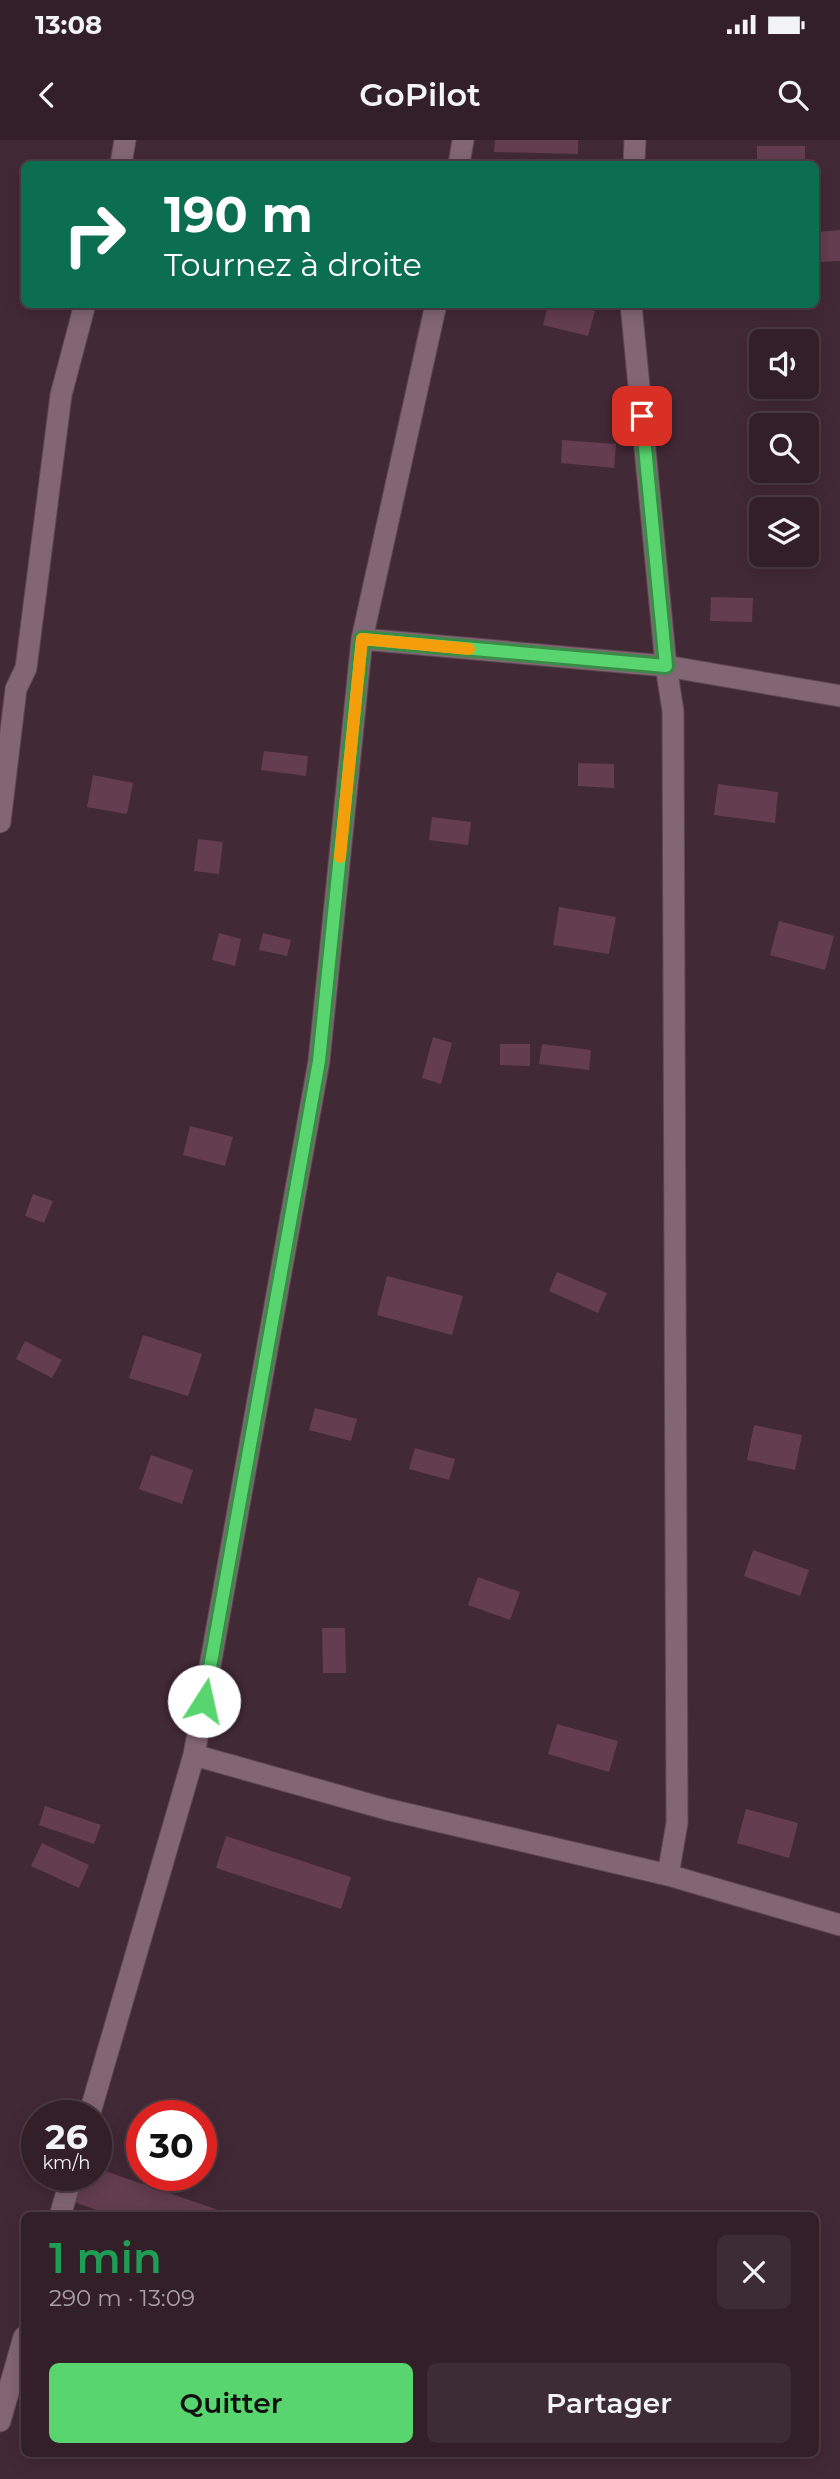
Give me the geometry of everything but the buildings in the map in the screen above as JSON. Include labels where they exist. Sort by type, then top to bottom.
[{"type":"street","points":[[122,161],[125,140]]},
{"type":"street","points":[[460,161],[463,140]]},
{"type":"street","points":[[634,161],[635,140]]},
{"type":"street","points":[[0,822],[8,689],[26,668],[61,396],[84,308]]},
{"type":"street","points":[[94,2100],[194,1755],[319,1061],[362,639],[435,308]]},
{"type":"street","points":[[631,308],[674,724],[677,1823],[668,1875]]},
{"type":"street","points":[[362,639],[666,666],[840,696]]},
{"type":"street","points":[[194,1755],[386,1810],[668,1875],[840,1925]]},
{"type":"street","points":[[61,2212],[67,2191]]},
{"type":"street","points":[[0,2421],[21,2348]]},
{"type":"slow traffic","points":[[340,857],[362,639],[469,649]]},
{"type":"route","points":[[204,1701],[319,1061],[362,639],[666,666],[642,416]]}]
